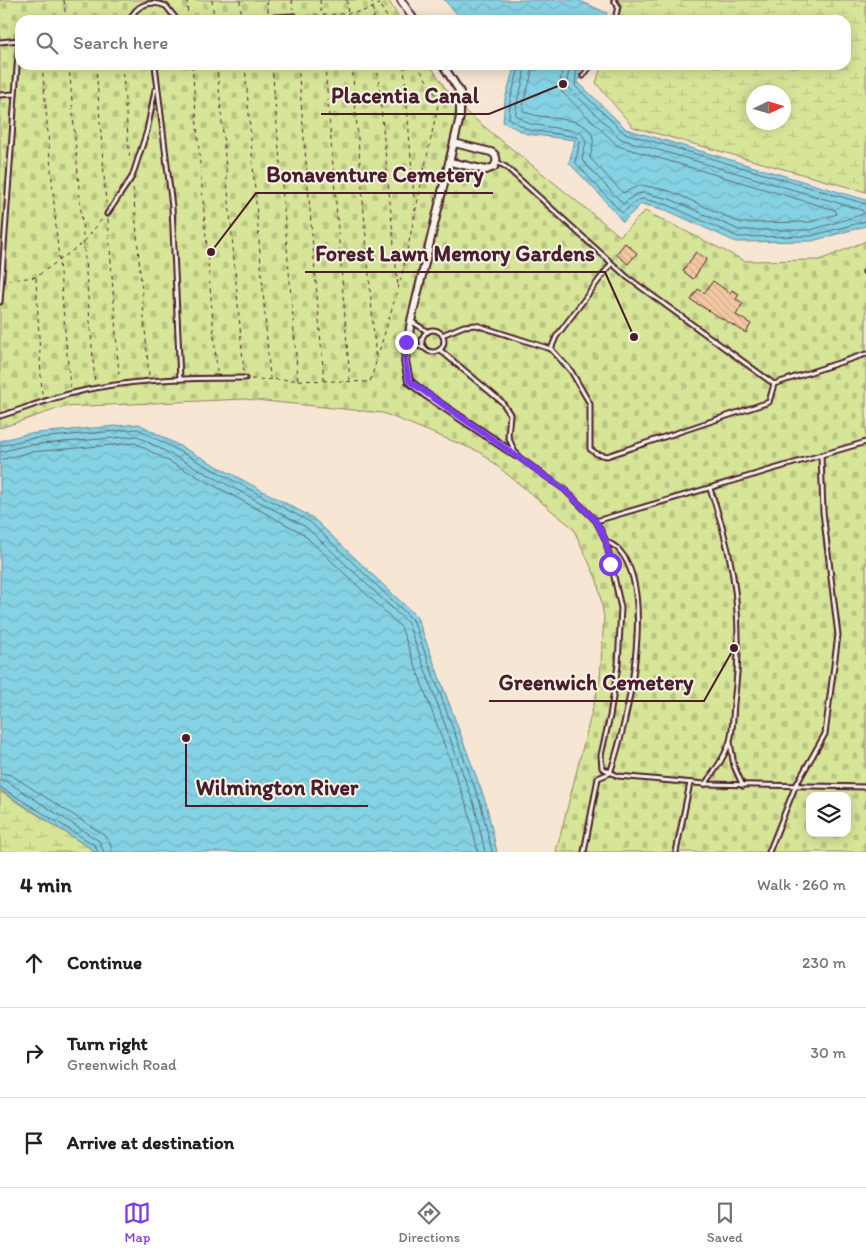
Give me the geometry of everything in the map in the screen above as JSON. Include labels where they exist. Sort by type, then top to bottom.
[{"type":"street","points":[[401,0],[411,15]]},
{"type":"street","points":[[446,70],[460,92],[460,117],[406,342],[405,361],[409,381],[425,394],[516,455]]},
{"type":"street","points":[[450,162],[486,170],[494,167],[496,162],[495,156],[491,152],[454,143]]},
{"type":"lane","points":[[614,0],[618,6],[616,15]]},
{"type":"lane","points":[[133,15],[138,8],[150,3],[166,6],[174,15]]},
{"type":"lane","points":[[0,42],[15,40]]},
{"type":"lane","points":[[0,302],[17,70]]},
{"type":"lane","points":[[155,70],[172,207],[180,379]]},
{"type":"lane","points":[[583,76],[587,70]]},
{"type":"lane","points":[[107,214],[132,177],[147,131],[156,86]]},
{"type":"lane","points":[[0,95],[15,94]]},
{"type":"lane","points":[[496,162],[506,167],[611,264],[774,384]]},
{"type":"lane","points":[[551,349],[556,337],[611,264]]},
{"type":"lane","points":[[411,321],[428,332]]},
{"type":"lane","points":[[442,334],[464,326],[476,325],[551,349],[571,371],[590,404],[590,449],[597,454],[607,456],[769,402],[774,384]]},
{"type":"lane","points":[[406,342],[433,353],[440,350],[444,342],[442,334],[435,330],[428,332],[422,339],[424,348]]},
{"type":"lane","points":[[440,350],[502,402],[510,414],[508,436],[516,455],[565,490],[596,521],[606,541],[621,608],[618,665],[610,716],[601,755],[602,768],[618,776],[690,783],[743,786],[866,787]]},
{"type":"lane","points":[[774,384],[866,354]]},
{"type":"lane","points":[[0,416],[70,394],[120,385],[180,379],[245,378]]},
{"type":"lane","points":[[596,521],[866,442]]},
{"type":"lane","points":[[769,852],[795,786],[825,734],[838,635],[823,512],[821,455]]},
{"type":"lane","points":[[710,489],[725,530],[735,580],[739,634],[736,688],[730,741],[734,766],[743,786]]},
{"type":"lane","points":[[584,852],[598,778],[610,773],[620,745],[629,702],[635,650],[637,603],[627,565],[619,550],[606,541]]},
{"type":"lane","points":[[705,784],[718,766],[730,741]]},
{"type":"lane","points":[[676,852],[690,783]]},
{"type":"path","points":[[64,0],[66,15]]},
{"type":"path","points":[[187,0],[188,15]]},
{"type":"path","points":[[212,0],[214,15]]},
{"type":"path","points":[[240,0],[241,15]]},
{"type":"path","points":[[267,0],[268,15]]},
{"type":"path","points":[[320,0],[321,14]]},
{"type":"path","points":[[347,0],[348,13]]},
{"type":"path","points":[[372,0],[374,15]]},
{"type":"path","points":[[376,0],[385,15]]},
{"type":"path","points":[[308,15],[348,13],[373,8],[378,4]]},
{"type":"path","points":[[42,70],[70,394]]},
{"type":"path","points":[[70,70],[95,390]]},
{"type":"path","points":[[96,70],[120,385]]},
{"type":"path","points":[[122,70],[150,382]]},
{"type":"path","points":[[192,70],[218,378]]},
{"type":"path","points":[[218,70],[245,378],[370,382],[398,288],[439,100],[420,70]]},
{"type":"path","points":[[245,70],[270,379]]},
{"type":"path","points":[[272,70],[298,380]]},
{"type":"path","points":[[298,70],[324,380]]},
{"type":"path","points":[[325,70],[350,381]]},
{"type":"path","points":[[352,70],[376,362]]},
{"type":"path","points":[[378,70],[398,288]]},
{"type":"path","points":[[404,70],[415,213]]},
{"type":"path","points":[[1,280],[36,277],[60,261],[84,241],[107,214]]},
{"type":"path","points":[[36,277],[42,403]]},
{"type":"green space","points":[[0,0],[388,0],[398,15],[15,15],[15,70],[433,70],[456,104],[620,236],[645,211],[745,261],[820,260],[866,241],[866,852],[556,852],[600,680],[604,617],[597,580],[573,528],[480,452],[383,413],[245,399],[63,407],[0,428]]},
{"type":"green space","points":[[614,0],[866,0],[866,192],[633,127],[596,83],[600,70],[851,70],[851,15],[619,15],[622,4]]},
{"type":"green space","points":[[0,791],[96,852],[0,852]]},
{"type":"water","points":[[444,0],[578,0],[607,13],[606,15],[458,15]]},
{"type":"water","points":[[581,70],[578,82],[626,129],[866,200],[866,226],[812,241],[736,242],[666,210],[641,204],[623,222],[569,163],[575,140],[527,134],[503,122],[505,99],[513,71]]},
{"type":"water","points":[[139,424],[313,518],[417,617],[486,803],[497,852],[96,852],[0,790],[0,441],[26,434]]},
{"type":"building","points":[[625,243],[637,253],[628,264],[616,254]]},
{"type":"building","points":[[696,252],[707,259],[693,279],[683,271]]},
{"type":"building","points":[[713,281],[730,293],[732,290],[739,294],[736,299],[743,303],[736,315],[751,324],[746,333],[691,300],[698,289],[704,293]]},
{"type":"place","name":"Placentia Canal","points":[[563,84]]},
{"type":"place","name":"Bonaventure Cemetery","points":[[211,252]]},
{"type":"place","name":"Forest Lawn Memory Gardens","points":[[634,337]]},
{"type":"place","name":"Greenwich Cemetery","points":[[734,648]]},
{"type":"place","name":"Wilmington River","points":[[186,738]]},
{"type":"route","points":[[406,342],[405,361],[409,381],[565,490],[596,521],[606,541],[610,564]]}]
